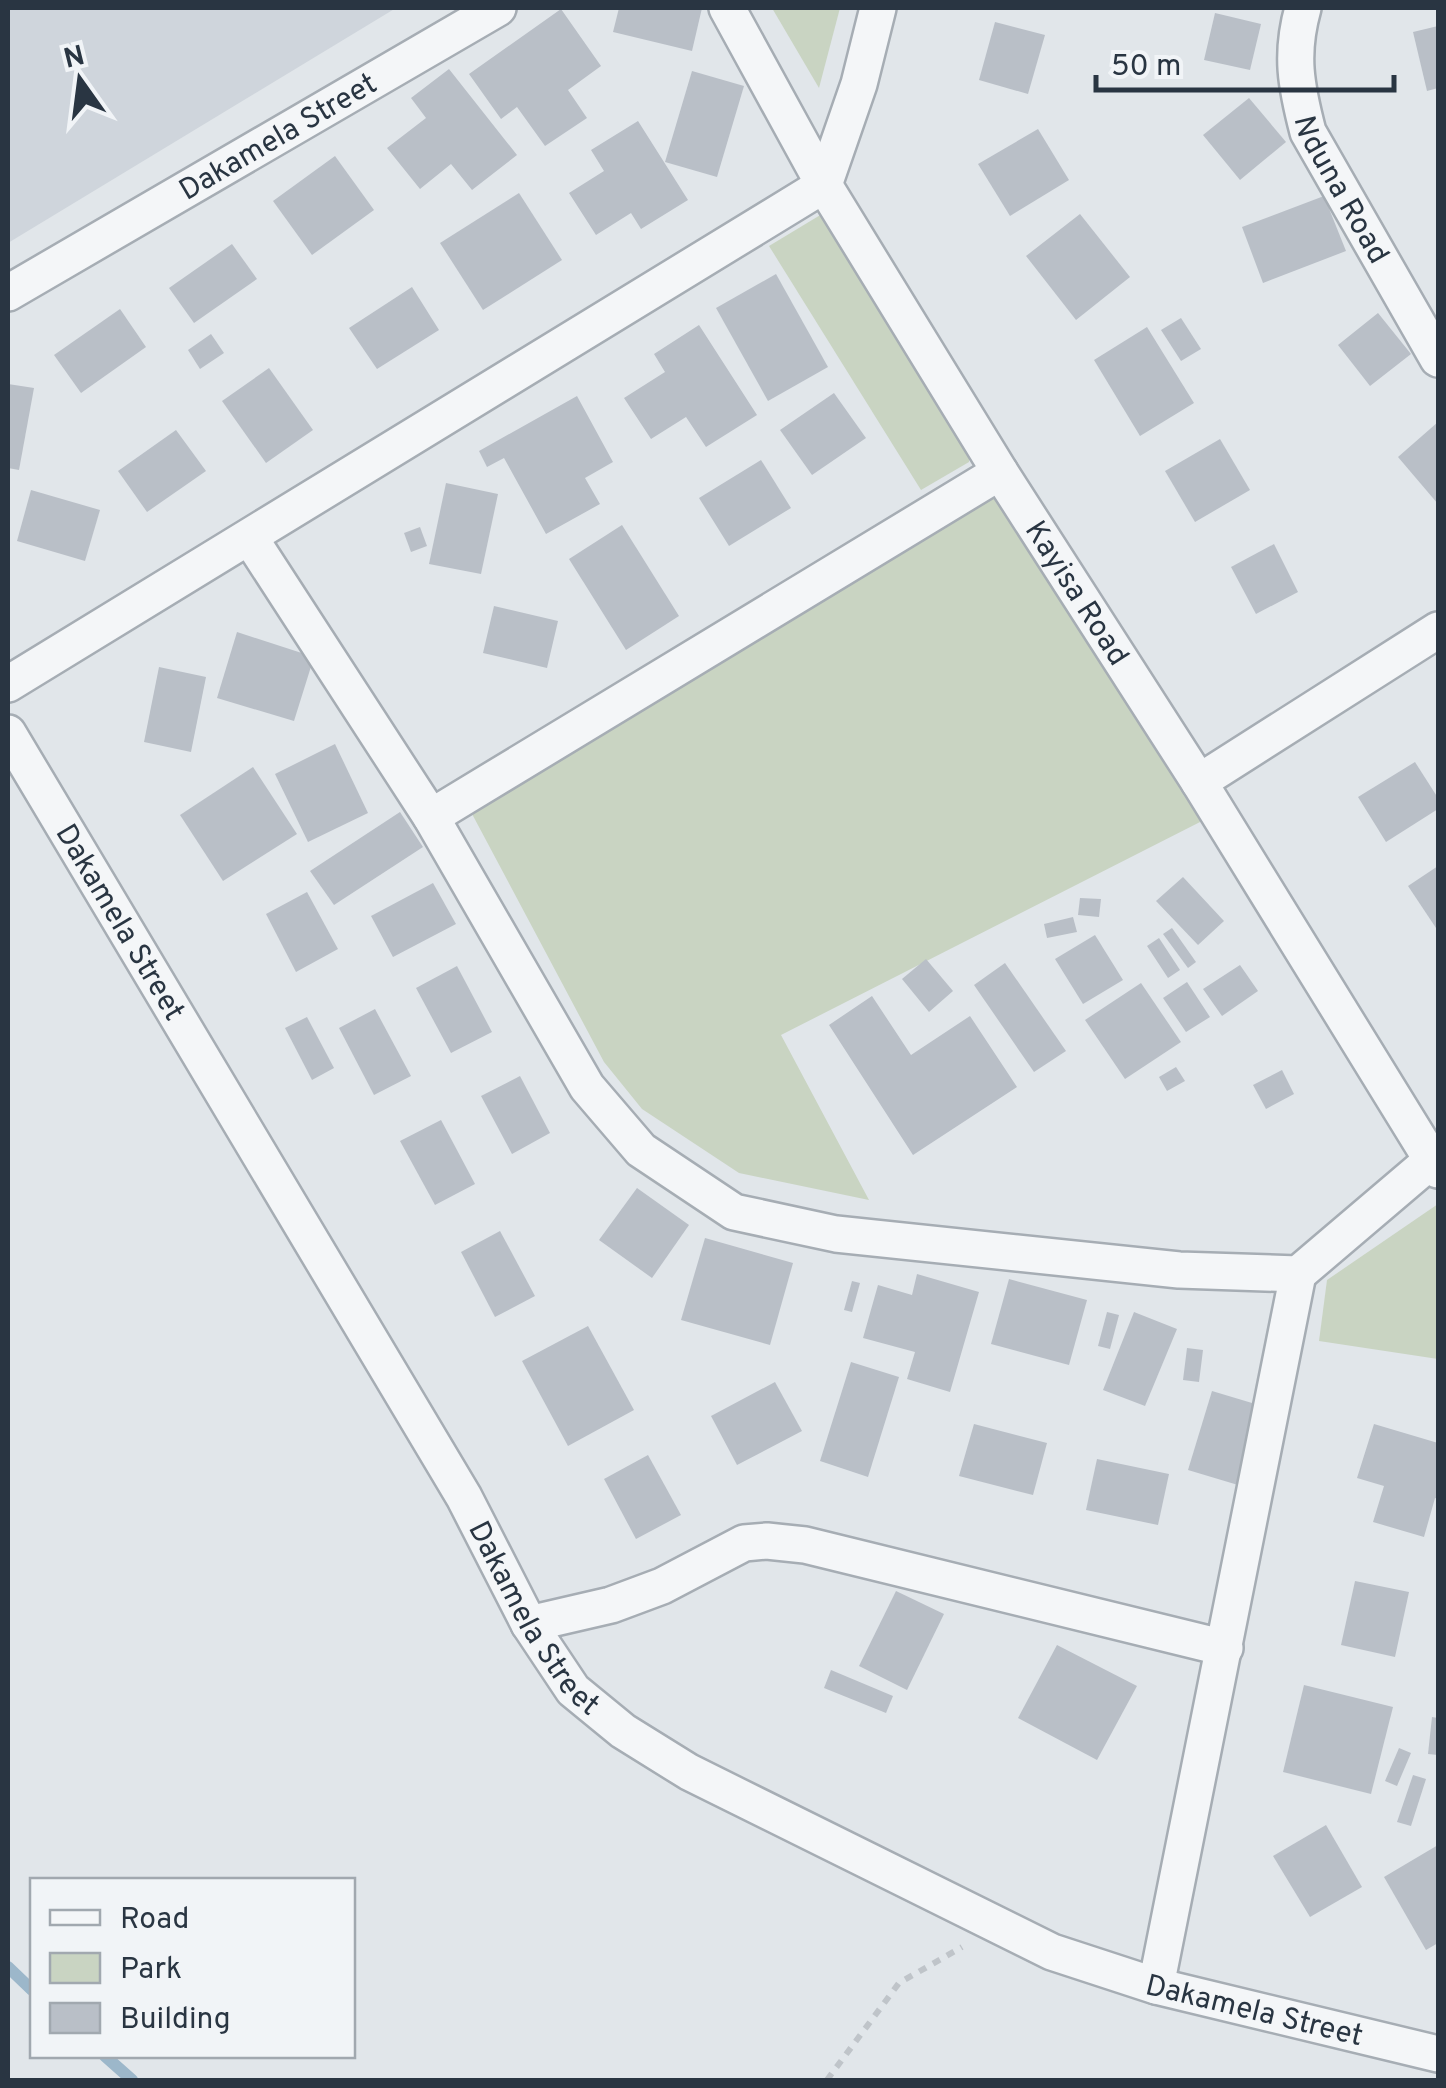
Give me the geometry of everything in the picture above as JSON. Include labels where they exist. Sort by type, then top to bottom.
[{"type":"street","name":"Dakamela Street","points":[[8,292],[498,8]]},
{"type":"street","name":"Kayisa Road","points":[[727,8],[824,185],[1435,1165]]},
{"type":"street","points":[[8,684],[824,185],[858,84],[878,8]]},
{"type":"street","name":"Nduna Road","points":[[1303,8],[1294,42],[1298,93],[1308,132],[1438,359]]},
{"type":"street","points":[[431,817],[1000,472]]},
{"type":"street","points":[[250,538],[431,817],[587,1086],[641,1150],[734,1212],[836,1234],[1178,1270],[1298,1274],[1435,1165]]},
{"type":"street","points":[[1199,782],[1438,630]]},
{"type":"street","name":"Dakamela Street","points":[[8,733],[464,1497],[529,1624],[574,1690],[624,1731],[689,1772],[1052,1952],[1156,1986],[1438,2054]]},
{"type":"street","points":[[1156,1986],[1298,1274]]},
{"type":"street","points":[[529,1624],[610,1604],[662,1586],[744,1543],[766,1541],[805,1545],[1225,1648]]},
{"type":"path","points":[[827,2080],[898,1984],[996,1926]]},
{"type":"shaded area","points":[[8,8],[396,8],[8,243]]},
{"type":"green space","points":[[772,8],[840,8],[819,88]]},
{"type":"green space","points":[[822,214],[970,449],[969,462],[921,490],[769,246]]},
{"type":"green space","points":[[996,495],[1204,820],[781,1035],[869,1200],[739,1173],[642,1109],[604,1062],[471,812]]},
{"type":"green space","points":[[1438,1204],[1438,1359],[1319,1341],[1327,1280]]},
{"type":"building","points":[[619,8],[702,8],[692,51],[613,32]]},
{"type":"building","points":[[561,9],[601,66],[568,90],[587,118],[545,146],[517,107],[501,119],[469,74]]},
{"type":"building","points":[[1215,13],[1261,24],[1250,70],[1204,60]]},
{"type":"building","points":[[995,22],[1045,35],[1028,94],[979,80]]},
{"type":"building","points":[[1438,26],[1438,88],[1427,91],[1413,32]]},
{"type":"building","points":[[449,69],[517,155],[472,190],[451,164],[420,189],[387,148],[426,118],[411,98]]},
{"type":"building","points":[[692,71],[744,86],[717,177],[665,162]]},
{"type":"building","points":[[1249,98],[1286,142],[1240,180],[1203,135]]},
{"type":"building","points":[[638,121],[688,200],[641,229],[631,213],[596,235],[569,193],[604,171],[591,150]]},
{"type":"building","points":[[1038,129],[1069,180],[1010,216],[978,164]]},
{"type":"building","points":[[335,156],[374,210],[312,255],[273,201]]},
{"type":"building","points":[[519,193],[562,260],[483,310],[440,243]]},
{"type":"building","points":[[1324,196],[1346,251],[1263,283],[1242,227]]},
{"type":"building","points":[[1080,214],[1130,277],[1076,320],[1026,256]]},
{"type":"building","points":[[232,244],[257,279],[194,323],[169,288]]},
{"type":"building","points":[[776,274],[828,367],[768,401],[716,308]]},
{"type":"building","points":[[412,287],[439,330],[377,369],[349,328]]},
{"type":"building","points":[[120,309],[146,347],[81,393],[54,355]]},
{"type":"building","points":[[1378,313],[1411,354],[1370,386],[1338,345]]},
{"type":"building","points":[[1181,318],[1201,349],[1181,361],[1161,330]]},
{"type":"building","points":[[699,325],[757,415],[706,447],[686,417],[651,439],[624,398],[665,372],[654,354]]},
{"type":"building","points":[[1147,327],[1194,403],[1140,436],[1094,360]]},
{"type":"building","points":[[211,334],[224,353],[200,369],[188,350]]},
{"type":"building","points":[[269,368],[313,430],[266,463],[222,401]]},
{"type":"building","points":[[8,384],[34,388],[19,470],[8,468]]},
{"type":"building","points":[[834,393],[866,438],[812,475],[780,430]]},
{"type":"building","points":[[577,396],[613,462],[585,478],[600,504],[546,534],[504,458],[487,467],[479,451]]},
{"type":"building","points":[[1438,422],[1438,504],[1398,457]]},
{"type":"building","points":[[176,430],[206,471],[147,512],[118,471]]},
{"type":"building","points":[[1220,439],[1250,490],[1195,522],[1165,471]]},
{"type":"building","points":[[761,460],[791,508],[729,546],[699,498]]},
{"type":"building","points":[[446,483],[498,494],[481,574],[429,564]]},
{"type":"building","points":[[31,490],[100,510],[85,561],[17,541]]},
{"type":"building","points":[[622,525],[679,616],[626,650],[569,559]]},
{"type":"building","points":[[420,527],[427,546],[411,552],[404,533]]},
{"type":"building","points":[[1274,544],[1298,592],[1256,614],[1231,567]]},
{"type":"building","points":[[494,606],[558,621],[547,668],[483,653]]},
{"type":"building","points":[[237,632],[314,657],[294,721],[217,698]]},
{"type":"building","points":[[159,667],[206,677],[191,752],[144,742]]},
{"type":"building","points":[[335,744],[368,813],[308,842],[275,774]]},
{"type":"building","points":[[1415,762],[1438,798],[1438,809],[1386,842],[1358,797]]},
{"type":"building","points":[[253,767],[297,834],[223,881],[180,815]]},
{"type":"building","points":[[400,812],[423,847],[334,905],[310,871]]},
{"type":"building","points":[[1438,866],[1438,931],[1408,886]]},
{"type":"building","points":[[1183,877],[1224,921],[1198,945],[1156,901]]},
{"type":"building","points":[[433,883],[456,924],[393,957],[371,916]]},
{"type":"building","points":[[307,892],[338,949],[296,972],[266,914]]},
{"type":"building","points":[[1080,898],[1101,899],[1099,917],[1078,915]]},
{"type":"building","points":[[1073,917],[1077,932],[1047,938],[1044,924]]},
{"type":"building","points":[[1172,928],[1196,962],[1188,968],[1163,934]]},
{"type":"building","points":[[1095,935],[1123,980],[1083,1004],[1055,959]]},
{"type":"building","points":[[1159,938],[1180,970],[1168,978],[1147,946]]},
{"type":"building","points":[[926,959],[953,991],[929,1012],[902,979]]},
{"type":"building","points":[[1005,963],[1066,1051],[1034,1072],[974,985]]},
{"type":"building","points":[[1240,965],[1258,991],[1222,1016],[1203,989]]},
{"type":"building","points":[[457,966],[492,1032],[451,1053],[416,988]]},
{"type":"building","points":[[1187,982],[1210,1017],[1186,1032],[1163,998]]},
{"type":"building","points":[[1141,983],[1181,1042],[1125,1079],[1085,1020]]},
{"type":"building","points":[[872,996],[911,1055],[970,1016],[1017,1087],[913,1155],[829,1025]]},
{"type":"building","points":[[375,1009],[411,1076],[374,1095],[339,1028]]},
{"type":"building","points":[[307,1017],[334,1068],[312,1080],[285,1028]]},
{"type":"building","points":[[1176,1067],[1185,1081],[1167,1091],[1159,1077]]},
{"type":"building","points":[[1282,1070],[1294,1094],[1266,1109],[1253,1085]]},
{"type":"building","points":[[520,1076],[550,1133],[512,1154],[481,1096]]},
{"type":"building","points":[[441,1120],[475,1184],[435,1205],[400,1141]]},
{"type":"building","points":[[637,1188],[689,1225],[652,1278],[599,1240]]},
{"type":"building","points":[[500,1231],[535,1296],[495,1317],[461,1252]]},
{"type":"building","points":[[705,1238],[793,1263],[770,1345],[681,1320]]},
{"type":"building","points":[[917,1274],[979,1292],[950,1392],[907,1379],[915,1352],[863,1338],[878,1285],[912,1295]]},
{"type":"building","points":[[1009,1279],[1087,1300],[1069,1365],[991,1344]]},
{"type":"building","points":[[852,1281],[860,1283],[852,1312],[844,1310]]},
{"type":"building","points":[[1107,1312],[1119,1315],[1110,1349],[1098,1346]]},
{"type":"building","points":[[1134,1312],[1177,1329],[1145,1406],[1103,1390]]},
{"type":"building","points":[[588,1326],[634,1410],[568,1446],[522,1361]]},
{"type":"building","points":[[1187,1348],[1203,1350],[1199,1382],[1183,1380]]},
{"type":"building","points":[[851,1362],[899,1377],[868,1477],[820,1461]]},
{"type":"building","points":[[775,1382],[802,1431],[737,1465],[711,1416]]},
{"type":"building","points":[[1212,1391],[1262,1406],[1238,1485],[1188,1470]]},
{"type":"building","points":[[974,1424],[1047,1443],[1033,1495],[959,1476]]},
{"type":"building","points":[[1374,1424],[1438,1443],[1438,1499],[1435,1498],[1424,1537],[1373,1522],[1384,1486],[1357,1478]]},
{"type":"building","points":[[648,1455],[681,1515],[636,1539],[604,1479]]},
{"type":"building","points":[[1097,1459],[1169,1474],[1158,1525],[1086,1510]]},
{"type":"building","points":[[1355,1581],[1409,1592],[1395,1657],[1341,1645]]},
{"type":"building","points":[[896,1591],[944,1614],[907,1690],[859,1666]]},
{"type":"building","points":[[1057,1645],[1137,1686],[1097,1760],[1018,1718]]},
{"type":"building","points":[[831,1670],[893,1696],[886,1713],[824,1688]]},
{"type":"building","points":[[1304,1685],[1393,1707],[1371,1794],[1283,1772]]},
{"type":"building","points":[[1432,1717],[1438,1718],[1438,1755],[1428,1754]]},
{"type":"building","points":[[1399,1748],[1411,1753],[1397,1786],[1385,1781]]},
{"type":"building","points":[[1413,1775],[1426,1779],[1411,1826],[1397,1822]]},
{"type":"building","points":[[1326,1825],[1362,1887],[1310,1917],[1273,1856]]},
{"type":"building","points":[[1438,1845],[1438,1943],[1426,1950],[1384,1877]]},
{"type":"waterway","points":[[8,1967],[30,1988]]},
{"type":"waterway","points":[[107,2058],[132,2080]]}]
